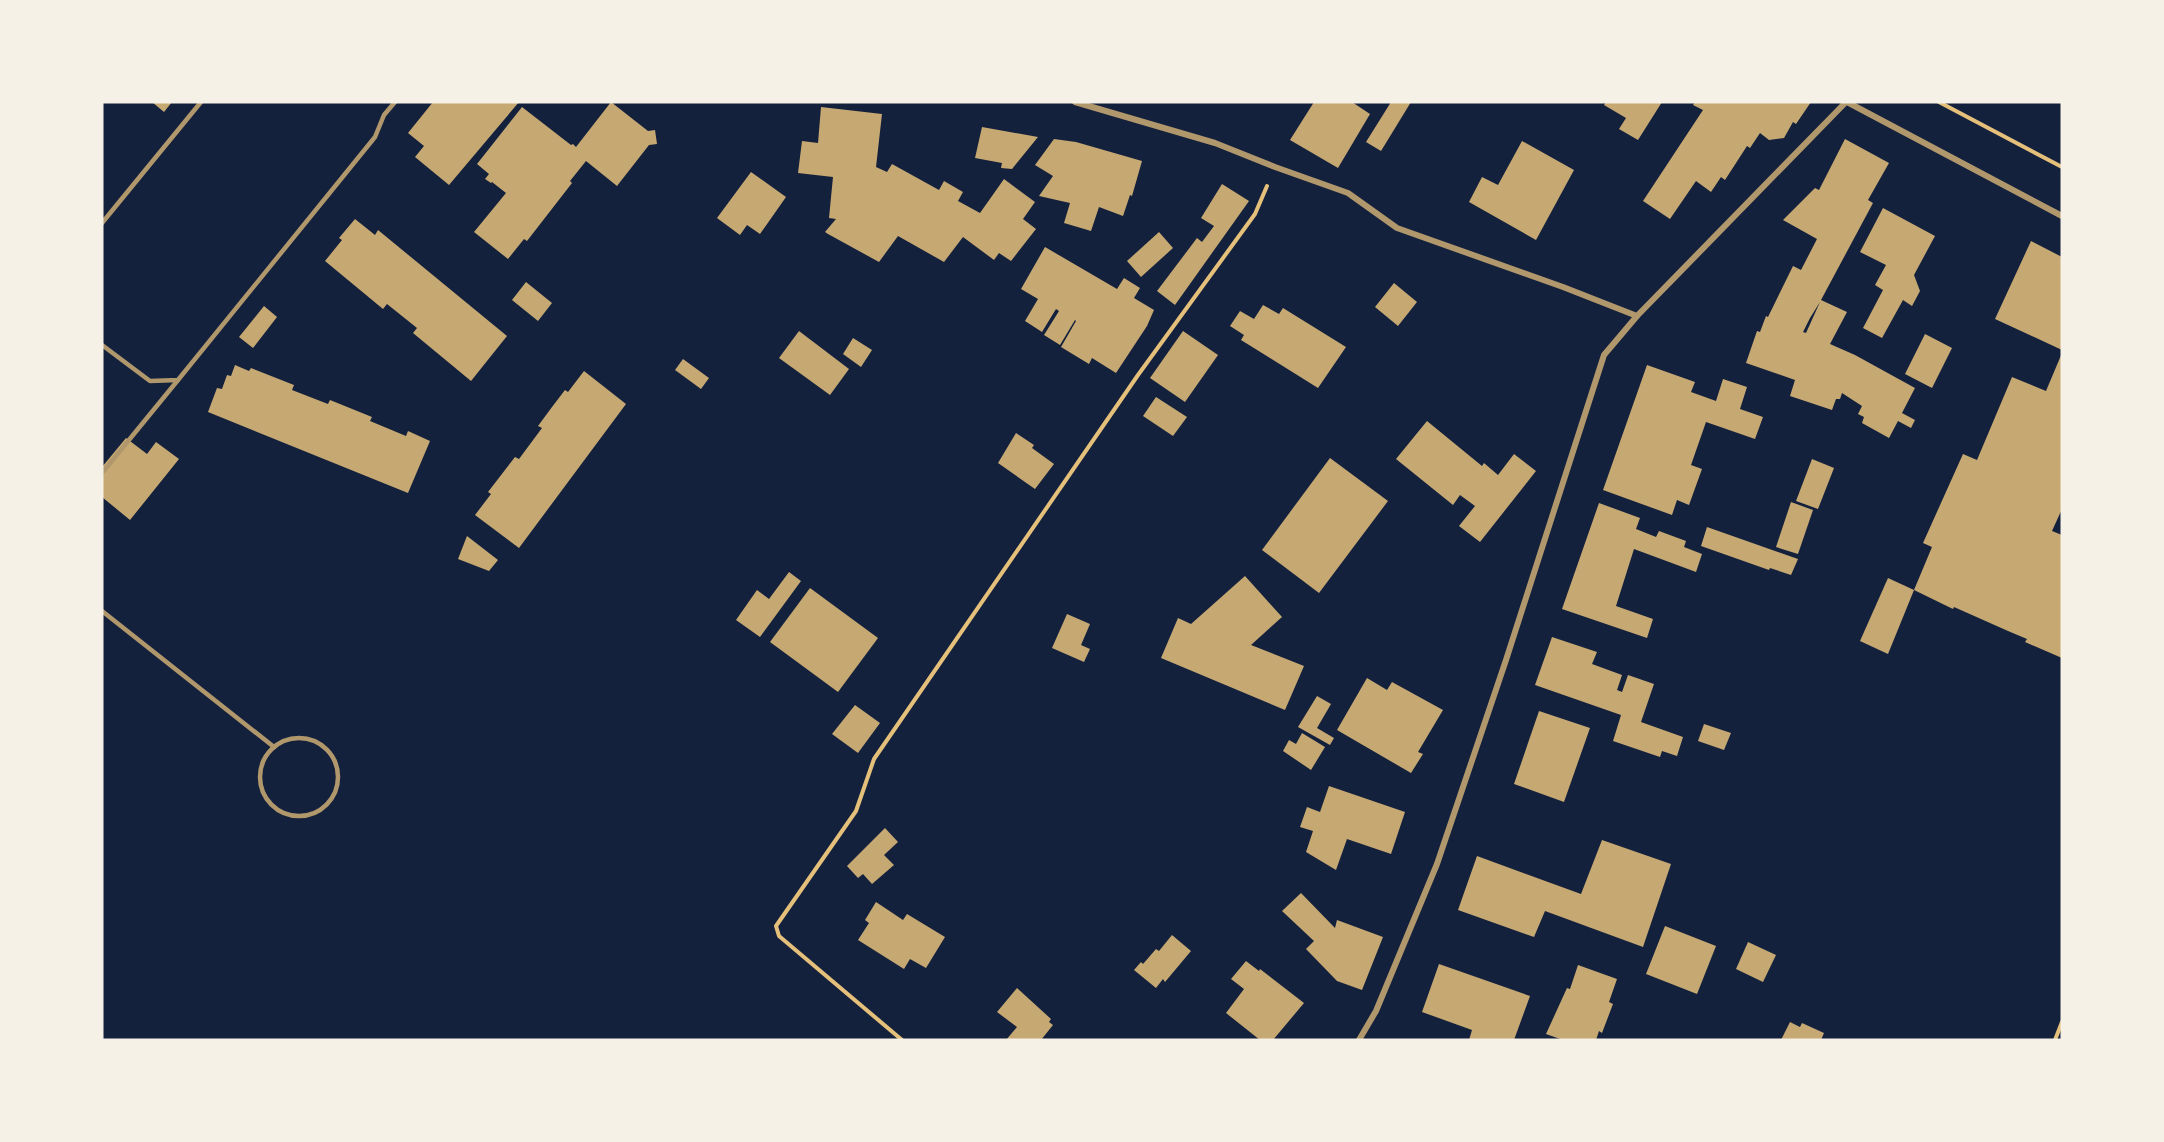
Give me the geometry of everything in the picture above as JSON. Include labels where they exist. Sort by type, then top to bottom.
[{"type":"street","points":[[1075,102],[1215,143],[1348,193],[1397,228],[1638,316]]},
{"type":"street","points":[[1359,1040],[1376,1011],[1437,864],[1506,660],[1604,355],[1638,316],[1846,102],[2062,216]]},
{"type":"lane","points":[[102,223],[201,102]]},
{"type":"lane","points":[[102,473],[375,137],[384,115],[395,102]]},
{"type":"lane","points":[[102,345],[150,381],[178,380]]},
{"type":"lane","points":[[102,611],[274,747]]},
{"type":"lane","points":[[298,738],[323,745],[332,754],[338,773],[336,792],[328,804],[318,812],[293,816],[271,804],[264,794],[260,781],[265,756],[274,747],[285,740],[298,738]]},
{"type":"path","points":[[1939,102],[2062,167]]},
{"type":"path","points":[[902,1040],[779,936],[776,927],[856,811],[874,759],[1131,385],[1255,214],[1275,167]]},
{"type":"path","points":[[2055,1040],[2062,1022]]},
{"type":"building","points":[[152,102],[172,102],[164,112]]},
{"type":"building","points":[[433,102],[519,102],[449,185],[415,157],[424,146],[408,133]]},
{"type":"building","points":[[611,102],[648,131],[655,130],[657,144],[649,145],[617,186],[586,161],[527,241],[524,239],[508,259],[474,232],[506,193],[485,179],[489,174],[477,164],[522,107],[576,147]]},
{"type":"building","points":[[1314,102],[1352,102],[1370,114],[1338,168],[1290,140]]},
{"type":"building","points":[[1391,102],[1411,102],[1381,151],[1366,142]]},
{"type":"building","points":[[1606,102],[1662,102],[1638,140],[1619,129],[1626,118],[1604,105]]},
{"type":"building","points":[[1695,102],[1811,102],[1796,124],[1793,122],[1784,138],[1769,140],[1760,133],[1750,148],[1747,146],[1725,180],[1721,177],[1711,192],[1696,181],[1670,219],[1643,201],[1703,110],[1693,105]]},
{"type":"building","points":[[821,107],[882,114],[876,167],[887,172],[892,164],[939,190],[944,181],[963,192],[958,201],[980,213],[1004,179],[1035,202],[1023,219],[1036,229],[1011,261],[999,253],[994,260],[963,237],[944,262],[898,236],[879,262],[828,234],[825,232],[836,219],[829,218],[833,177],[798,173],[802,141],[818,143]]},
{"type":"building","points":[[982,127],[1038,137],[1012,169],[1001,168],[1002,163],[975,158]]},
{"type":"building","points":[[1054,139],[1076,142],[1142,161],[1132,196],[1130,195],[1123,216],[1099,207],[1091,231],[1064,223],[1070,203],[1039,196],[1053,176],[1035,165]]},
{"type":"building","points":[[1845,139],[1889,163],[1868,200],[1873,203],[1821,300],[1847,312],[1830,344],[1915,388],[1902,413],[1915,420],[1911,428],[1898,421],[1889,438],[1862,423],[1864,417],[1858,414],[1862,406],[1842,393],[1840,399],[1836,399],[1832,410],[1790,396],[1795,380],[1746,363],[1757,331],[1760,332],[1793,266],[1801,270],[1817,239],[1783,220],[1815,188],[1819,190]],"holes":[[[1820,302],[1806,333],[1803,332]]]},
{"type":"building","points":[[1522,141],[1574,170],[1536,240],[1469,202],[1482,177],[1498,185]]},
{"type":"building","points":[[751,172],[786,197],[760,234],[747,225],[740,235],[717,218]]},
{"type":"building","points":[[1222,184],[1249,201],[1175,305],[1157,291],[1197,238],[1202,242],[1214,226],[1201,218]]},
{"type":"building","points":[[1883,208],[1935,236],[1914,275],[1920,291],[1912,306],[1903,300],[1882,338],[1863,328],[1883,290],[1875,285],[1886,265],[1860,252]]},
{"type":"building","points":[[355,219],[375,235],[378,230],[507,336],[471,381],[413,333],[417,328],[387,304],[383,309],[325,261],[342,240],[339,238]]},
{"type":"building","points":[[1159,232],[1173,248],[1141,277],[1127,261]]},
{"type":"building","points":[[2031,241],[2062,257],[2062,350],[1995,319]]},
{"type":"building","points":[[1045,247],[1117,289],[1124,278],[1140,288],[1134,298],[1154,310],[1147,326],[1116,373],[1092,358],[1089,364],[1061,347],[1075,320],[1060,345],[1044,335],[1059,311],[1056,309],[1042,332],[1025,321],[1038,299],[1021,289]]},
{"type":"building","points":[[526,282],[552,303],[538,321],[512,300]]},
{"type":"building","points":[[1394,283],[1417,302],[1398,326],[1375,307]]},
{"type":"building","points":[[1263,305],[1279,314],[1283,308],[1346,347],[1318,388],[1241,340],[1244,335],[1230,326],[1240,311],[1254,319]]},
{"type":"building","points":[[264,306],[277,317],[253,348],[239,337]]},
{"type":"building","points":[[799,331],[849,369],[830,395],[779,358]]},
{"type":"building","points":[[1183,331],[1218,355],[1185,402],[1150,378]]},
{"type":"building","points":[[1925,334],[1952,348],[1932,388],[1905,374]]},
{"type":"building","points":[[853,338],[872,350],[861,367],[843,354]]},
{"type":"building","points":[[2062,353],[2062,509],[2052,531],[2062,535],[2062,658],[2025,642],[2027,639],[1954,607],[1953,609],[1914,590],[1932,547],[1923,543],[1963,454],[1977,460],[2012,377],[2046,391]]},
{"type":"building","points":[[683,359],[709,378],[701,389],[675,370]]},
{"type":"building","points":[[235,365],[249,371],[251,368],[294,385],[292,390],[328,404],[330,400],[372,417],[370,421],[406,436],[408,431],[430,441],[408,493],[208,412],[217,388],[222,389],[227,375],[231,376]]},
{"type":"building","points":[[1647,365],[1695,382],[1691,392],[1716,401],[1723,379],[1747,387],[1740,409],[1763,417],[1755,439],[1706,422],[1691,465],[1702,469],[1689,505],[1677,500],[1672,515],[1603,490]]},
{"type":"building","points":[[584,371],[626,404],[519,548],[475,515],[491,494],[488,492],[515,457],[519,459],[542,428],[538,426],[552,407],[565,390],[568,392]]},
{"type":"building","points":[[1156,397],[1187,417],[1173,436],[1143,416]]},
{"type":"building","points":[[1427,421],[1482,466],[1484,463],[1498,475],[1514,454],[1536,471],[1480,542],[1459,526],[1475,506],[1460,495],[1453,505],[1396,459]]},
{"type":"building","points":[[1016,433],[1034,445],[1032,448],[1054,464],[1035,489],[998,463]]},
{"type":"building","points":[[126,438],[147,454],[156,442],[179,459],[130,520],[102,497],[102,467]]},
{"type":"building","points":[[1330,458],[1388,501],[1319,593],[1262,550]]},
{"type":"building","points":[[1812,459],[1834,468],[1818,509],[1796,501]]},
{"type":"building","points":[[1791,502],[1813,510],[1798,554],[1776,547]]},
{"type":"building","points":[[1599,503],[1640,518],[1636,529],[1656,537],[1659,531],[1686,541],[1684,547],[1702,554],[1696,572],[1634,549],[1616,606],[1653,619],[1647,638],[1562,609]]},
{"type":"building","points":[[1707,527],[1798,559],[1791,575],[1770,568],[1769,570],[1701,546]]},
{"type":"building","points":[[467,536],[498,560],[489,571],[458,559]]},
{"type":"building","points":[[789,572],[801,581],[760,637],[736,620],[757,590],[769,599]]},
{"type":"building","points":[[1245,576],[1282,617],[1251,645],[1304,666],[1285,710],[1161,658],[1178,618],[1191,624]]},
{"type":"building","points":[[1888,578],[1914,590],[1888,654],[1860,641]]},
{"type":"building","points":[[810,588],[878,638],[838,692],[770,642]]},
{"type":"building","points":[[1067,614],[1090,624],[1081,645],[1090,649],[1084,662],[1052,648]]},
{"type":"building","points":[[1552,637],[1597,652],[1592,664],[1622,675],[1617,690],[1622,692],[1628,675],[1654,684],[1641,722],[1683,737],[1677,756],[1662,751],[1660,757],[1613,741],[1621,715],[1535,685]]},
{"type":"building","points":[[1367,678],[1387,690],[1392,682],[1443,710],[1418,752],[1423,754],[1411,773],[1337,730]]},
{"type":"building","points":[[1317,696],[1331,704],[1317,728],[1334,738],[1330,745],[1298,727]]},
{"type":"building","points":[[855,705],[880,723],[858,753],[832,734]]},
{"type":"building","points":[[1539,711],[1590,728],[1564,802],[1514,784]]},
{"type":"building","points":[[1704,724],[1731,733],[1724,750],[1698,741]]},
{"type":"building","points":[[1302,733],[1325,747],[1311,770],[1283,751],[1289,740],[1296,744]]},
{"type":"building","points":[[1329,786],[1405,812],[1391,854],[1347,839],[1336,870],[1306,852],[1313,831],[1300,827],[1307,807],[1320,812]]},
{"type":"building","points":[[885,828],[898,842],[884,855],[894,865],[872,884],[863,874],[858,878],[847,866]]},
{"type":"building","points":[[1602,840],[1671,864],[1643,947],[1545,911],[1534,937],[1458,910],[1477,856],[1581,894]]},
{"type":"building","points":[[1301,893],[1335,928],[1337,920],[1383,937],[1362,990],[1337,981],[1306,949],[1314,941],[1282,911]]},
{"type":"building","points":[[876,902],[903,920],[907,914],[945,937],[926,968],[910,959],[904,969],[858,940],[869,923],[865,920]]},
{"type":"building","points":[[1665,926],[1716,946],[1697,994],[1646,974]]},
{"type":"building","points":[[1172,935],[1191,951],[1165,982],[1163,979],[1156,988],[1134,970],[1141,962],[1143,964],[1156,949],[1159,951]]},
{"type":"building","points":[[1748,942],[1776,955],[1763,982],[1736,969]]},
{"type":"building","points":[[1246,961],[1304,1003],[1273,1040],[1260,1040],[1226,1013],[1244,989],[1231,979]]},
{"type":"building","points":[[1439,964],[1530,996],[1514,1040],[1469,1040],[1472,1030],[1422,1012]]},
{"type":"building","points":[[1578,965],[1617,979],[1609,1002],[1613,1004],[1602,1033],[1599,1031],[1596,1040],[1563,1040],[1546,1034],[1567,988],[1570,989]]},
{"type":"building","points":[[1017,988],[1051,1019],[1049,1022],[1053,1025],[1041,1040],[1006,1040],[1017,1027],[997,1012]]},
{"type":"building","points":[[1790,1022],[1800,1027],[1802,1023],[1824,1033],[1821,1040],[1781,1040]]}]
